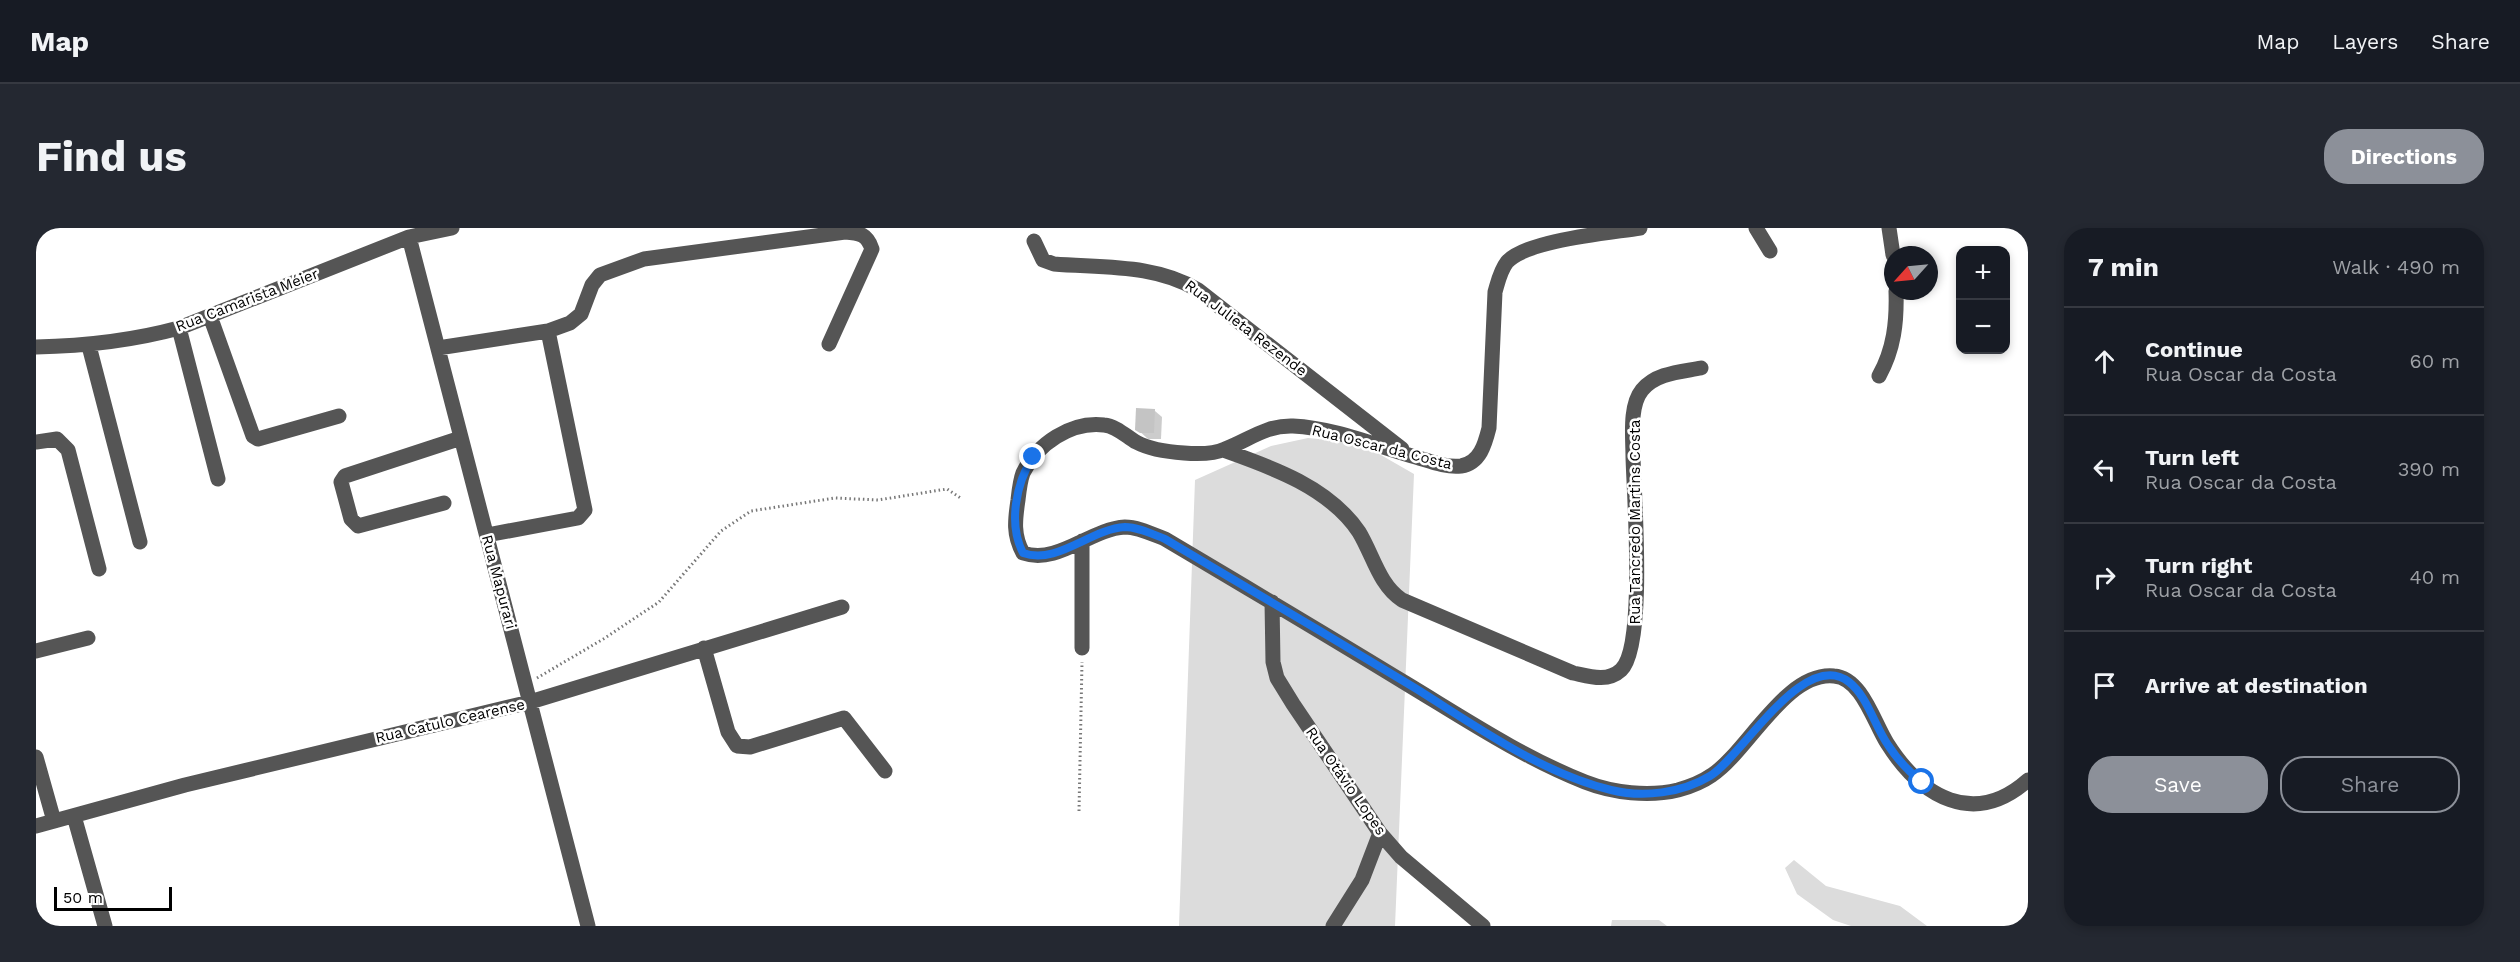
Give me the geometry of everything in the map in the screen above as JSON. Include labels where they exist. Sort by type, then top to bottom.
[{"type":"street","name":"Rua Camarista Méier","points":[[36,347],[89,346],[144,337],[179,328],[409,237],[452,228]]},
{"type":"street","name":"Rua Oscar da Costa","points":[[1640,228],[1533,246],[1507,262],[1500,275],[1496,292],[1489,428],[1485,444],[1479,455],[1462,466],[1439,464],[1342,435],[1291,426],[1265,429],[1223,450],[1185,453],[1151,448],[1115,428],[1101,424],[1069,431],[1053,439],[1033,457],[1022,476],[1015,520],[1016,539],[1023,553],[1035,557],[1052,553],[1106,531],[1126,527],[1165,539],[1518,751],[1586,782],[1614,790],[1648,793],[1677,790],[1703,779],[1727,762],[1772,711],[1796,689],[1820,676],[1836,675],[1848,681],[1858,692],[1887,744],[1905,767],[1939,797],[1968,805],[1986,804],[2001,799],[2028,780]]},
{"type":"street","points":[[1756,228],[1770,251]]},
{"type":"street","points":[[1889,228],[1892,246]]},
{"type":"street","points":[[438,348],[548,331],[570,323],[581,314],[592,285],[600,275],[644,259],[845,232],[860,233],[868,239],[872,249],[829,344]]},
{"type":"street","name":"Rua Mapurari","points":[[409,237],[588,926]]},
{"type":"street","name":"Rua Julieta Rezende","points":[[1034,241],[1043,260],[1054,264],[1157,272],[1177,278],[1207,297],[1409,455]]},
{"type":"street","points":[[1879,376],[1891,354],[1896,300]]},
{"type":"street","points":[[210,316],[253,436],[258,439],[339,416]]},
{"type":"street","points":[[179,328],[218,479]]},
{"type":"street","points":[[487,535],[578,518],[585,510],[548,331]]},
{"type":"street","points":[[89,346],[140,542]]},
{"type":"street","name":"Rua Tancredo Martins Costa","points":[[1223,450],[1289,476],[1339,511],[1356,529],[1388,588],[1402,600],[1573,673],[1597,678],[1611,676],[1622,669],[1634,634],[1633,431],[1640,393],[1651,381],[1669,374],[1701,368]]},
{"type":"street","points":[[444,503],[358,526],[351,519],[341,482],[345,476],[461,438]]},
{"type":"street","points":[[36,442],[57,439],[68,450],[99,569]]},
{"type":"street","points":[[1082,541],[1082,648]]},
{"type":"street","name":"Rua Otávio Lopes","points":[[1272,602],[1271,644],[1277,678],[1380,833],[1401,857],[1482,926]]},
{"type":"street","name":"Rua Catulo Cearense","points":[[36,826],[185,785],[530,702],[842,607]]},
{"type":"street","points":[[36,651],[88,638]]},
{"type":"street","points":[[704,648],[728,732],[737,746],[750,747],[844,718],[885,771]]},
{"type":"street","points":[[36,757],[54,821]]},
{"type":"street","points":[[74,816],[105,926]]},
{"type":"street","points":[[1333,926],[1362,880],[1380,833]]},
{"type":"path","points":[[525,684],[595,644],[659,602],[721,531],[750,511],[835,498],[878,500],[947,489],[962,499]]},
{"type":"path","points":[[1079,811],[1082,648]]},
{"type":"shaded area","points":[[1308,438],[1360,443],[1414,474],[1395,926],[1179,926],[1195,480],[1271,446]]},
{"type":"shaded area","points":[[1794,860],[1826,886],[1900,906],[1927,926],[1851,926],[1833,920],[1797,894],[1785,868]]},
{"type":"shaded area","points":[[1612,920],[1659,920],[1667,926],[1611,926]]},
{"type":"building","points":[[1136,408],[1155,409],[1154,433],[1140,433],[1135,430]]},
{"type":"route","points":[[1033,457],[1022,476],[1015,520],[1016,539],[1023,553],[1035,557],[1052,553],[1106,531],[1126,527],[1165,539],[1518,751],[1586,782],[1614,790],[1648,793],[1677,790],[1695,783],[1712,775],[1727,762],[1772,711],[1796,689],[1820,676],[1836,675],[1848,681],[1858,692],[1887,744],[1905,767],[1922,782]]}]
